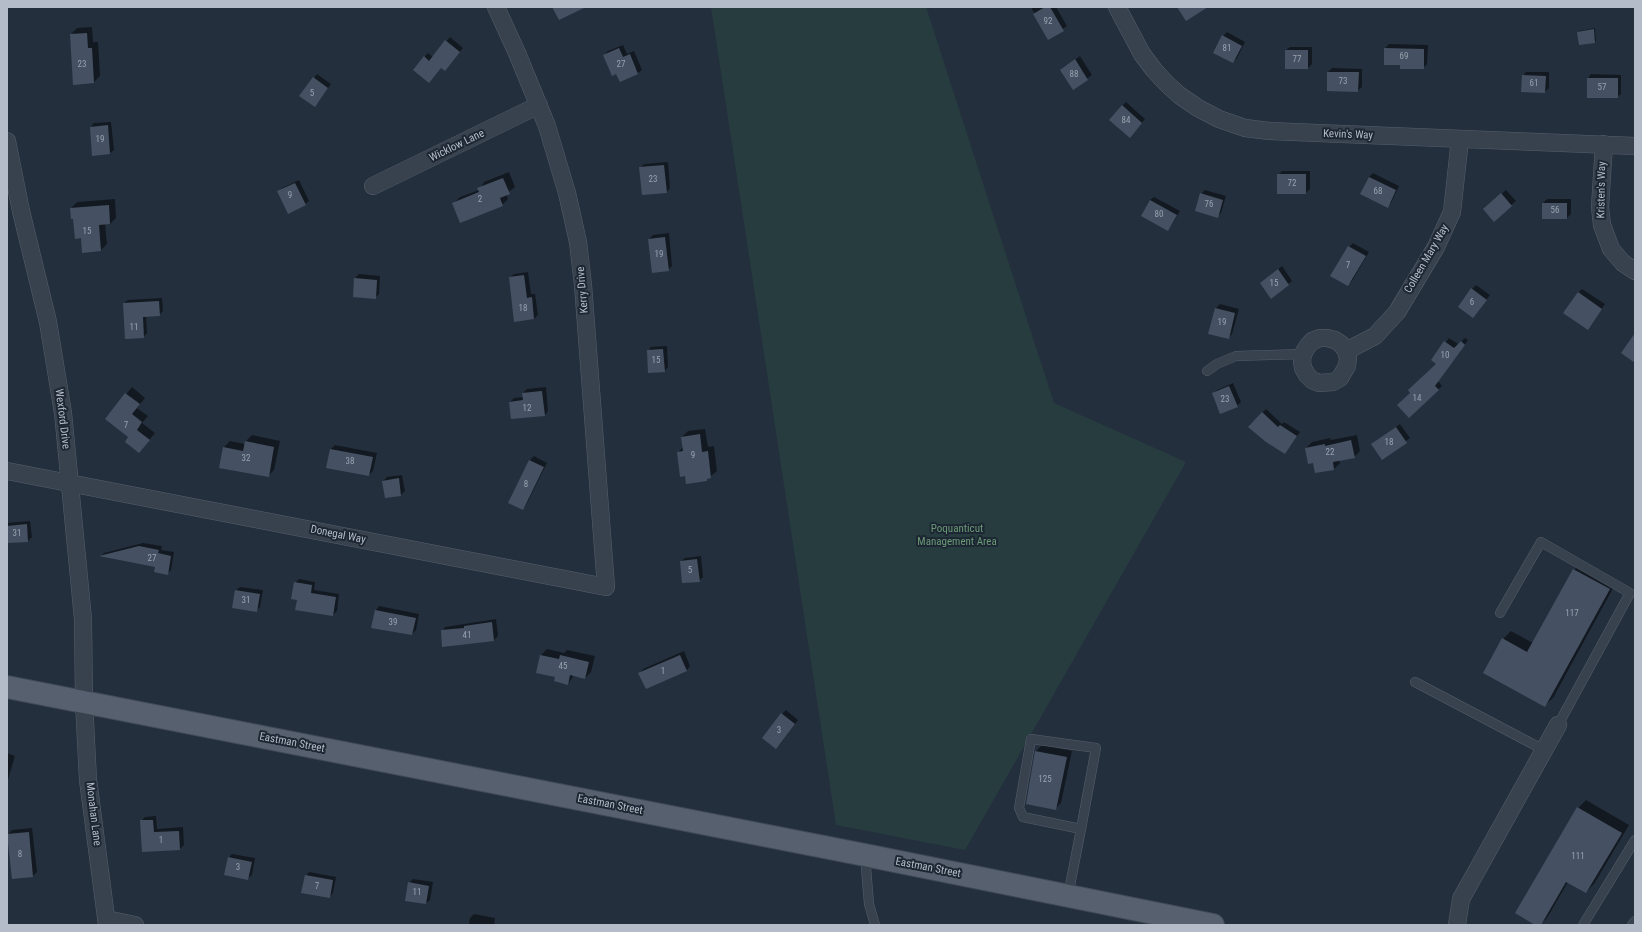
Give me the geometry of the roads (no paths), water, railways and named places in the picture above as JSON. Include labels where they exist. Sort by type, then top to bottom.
[{"type":"main road","name":"Eastman Street","points":[[7,687],[865,855],[1213,925]]},
{"type":"street","name":"Kerry Drive","points":[[496,7],[540,105],[568,193],[578,242],[606,587]]},
{"type":"street","name":"Kevin's Way","points":[[1117,7],[1142,54],[1154,70],[1179,96],[1219,119],[1245,128],[1269,132],[1635,146]]},
{"type":"street","name":"Wicklow Lane","points":[[373,186],[540,105]]},
{"type":"street","name":"Colleen Mary Way","points":[[1346,351],[1375,336],[1397,312],[1436,247],[1452,212],[1460,139]]},
{"type":"street","name":"Wexford Drive","points":[[7,141],[48,322],[63,412],[83,619],[84,702]]},
{"type":"street","name":"Kristen's Way","points":[[1604,144],[1600,207],[1602,226],[1611,249],[1623,263],[1635,272]]},
{"type":"street","points":[[1320,338],[1335,340],[1341,344],[1346,351],[1348,358],[1347,366],[1344,373],[1333,382],[1319,383],[1312,380],[1307,375],[1302,361],[1303,354],[1312,341],[1320,338]]},
{"type":"street","name":"Donegal Way","points":[[7,471],[606,587]]},
{"type":"street","name":"Monahan Lane","points":[[84,702],[88,780],[106,922]]},
{"type":"street","points":[[1457,925],[1461,899],[1558,725]]},
{"type":"street","points":[[106,922],[135,925]]},
{"type":"lane","points":[[1207,371],[1217,364],[1236,356],[1303,354]]},
{"type":"lane","points":[[1500,613],[1541,542],[1630,593],[1558,725]]},
{"type":"lane","points":[[1415,682],[1544,750]]},
{"type":"lane","points":[[1068,896],[1096,748],[1031,739],[1019,808],[1023,817],[1080,829]]},
{"type":"lane","points":[[1583,925],[1635,840]]},
{"type":"lane","points":[[865,855],[869,904],[875,925]]},
{"type":"lane","points":[[1632,925],[1635,921]]},
{"type":"park label","name":"Poquanticut Management Area","points":[[957,535]]}]
